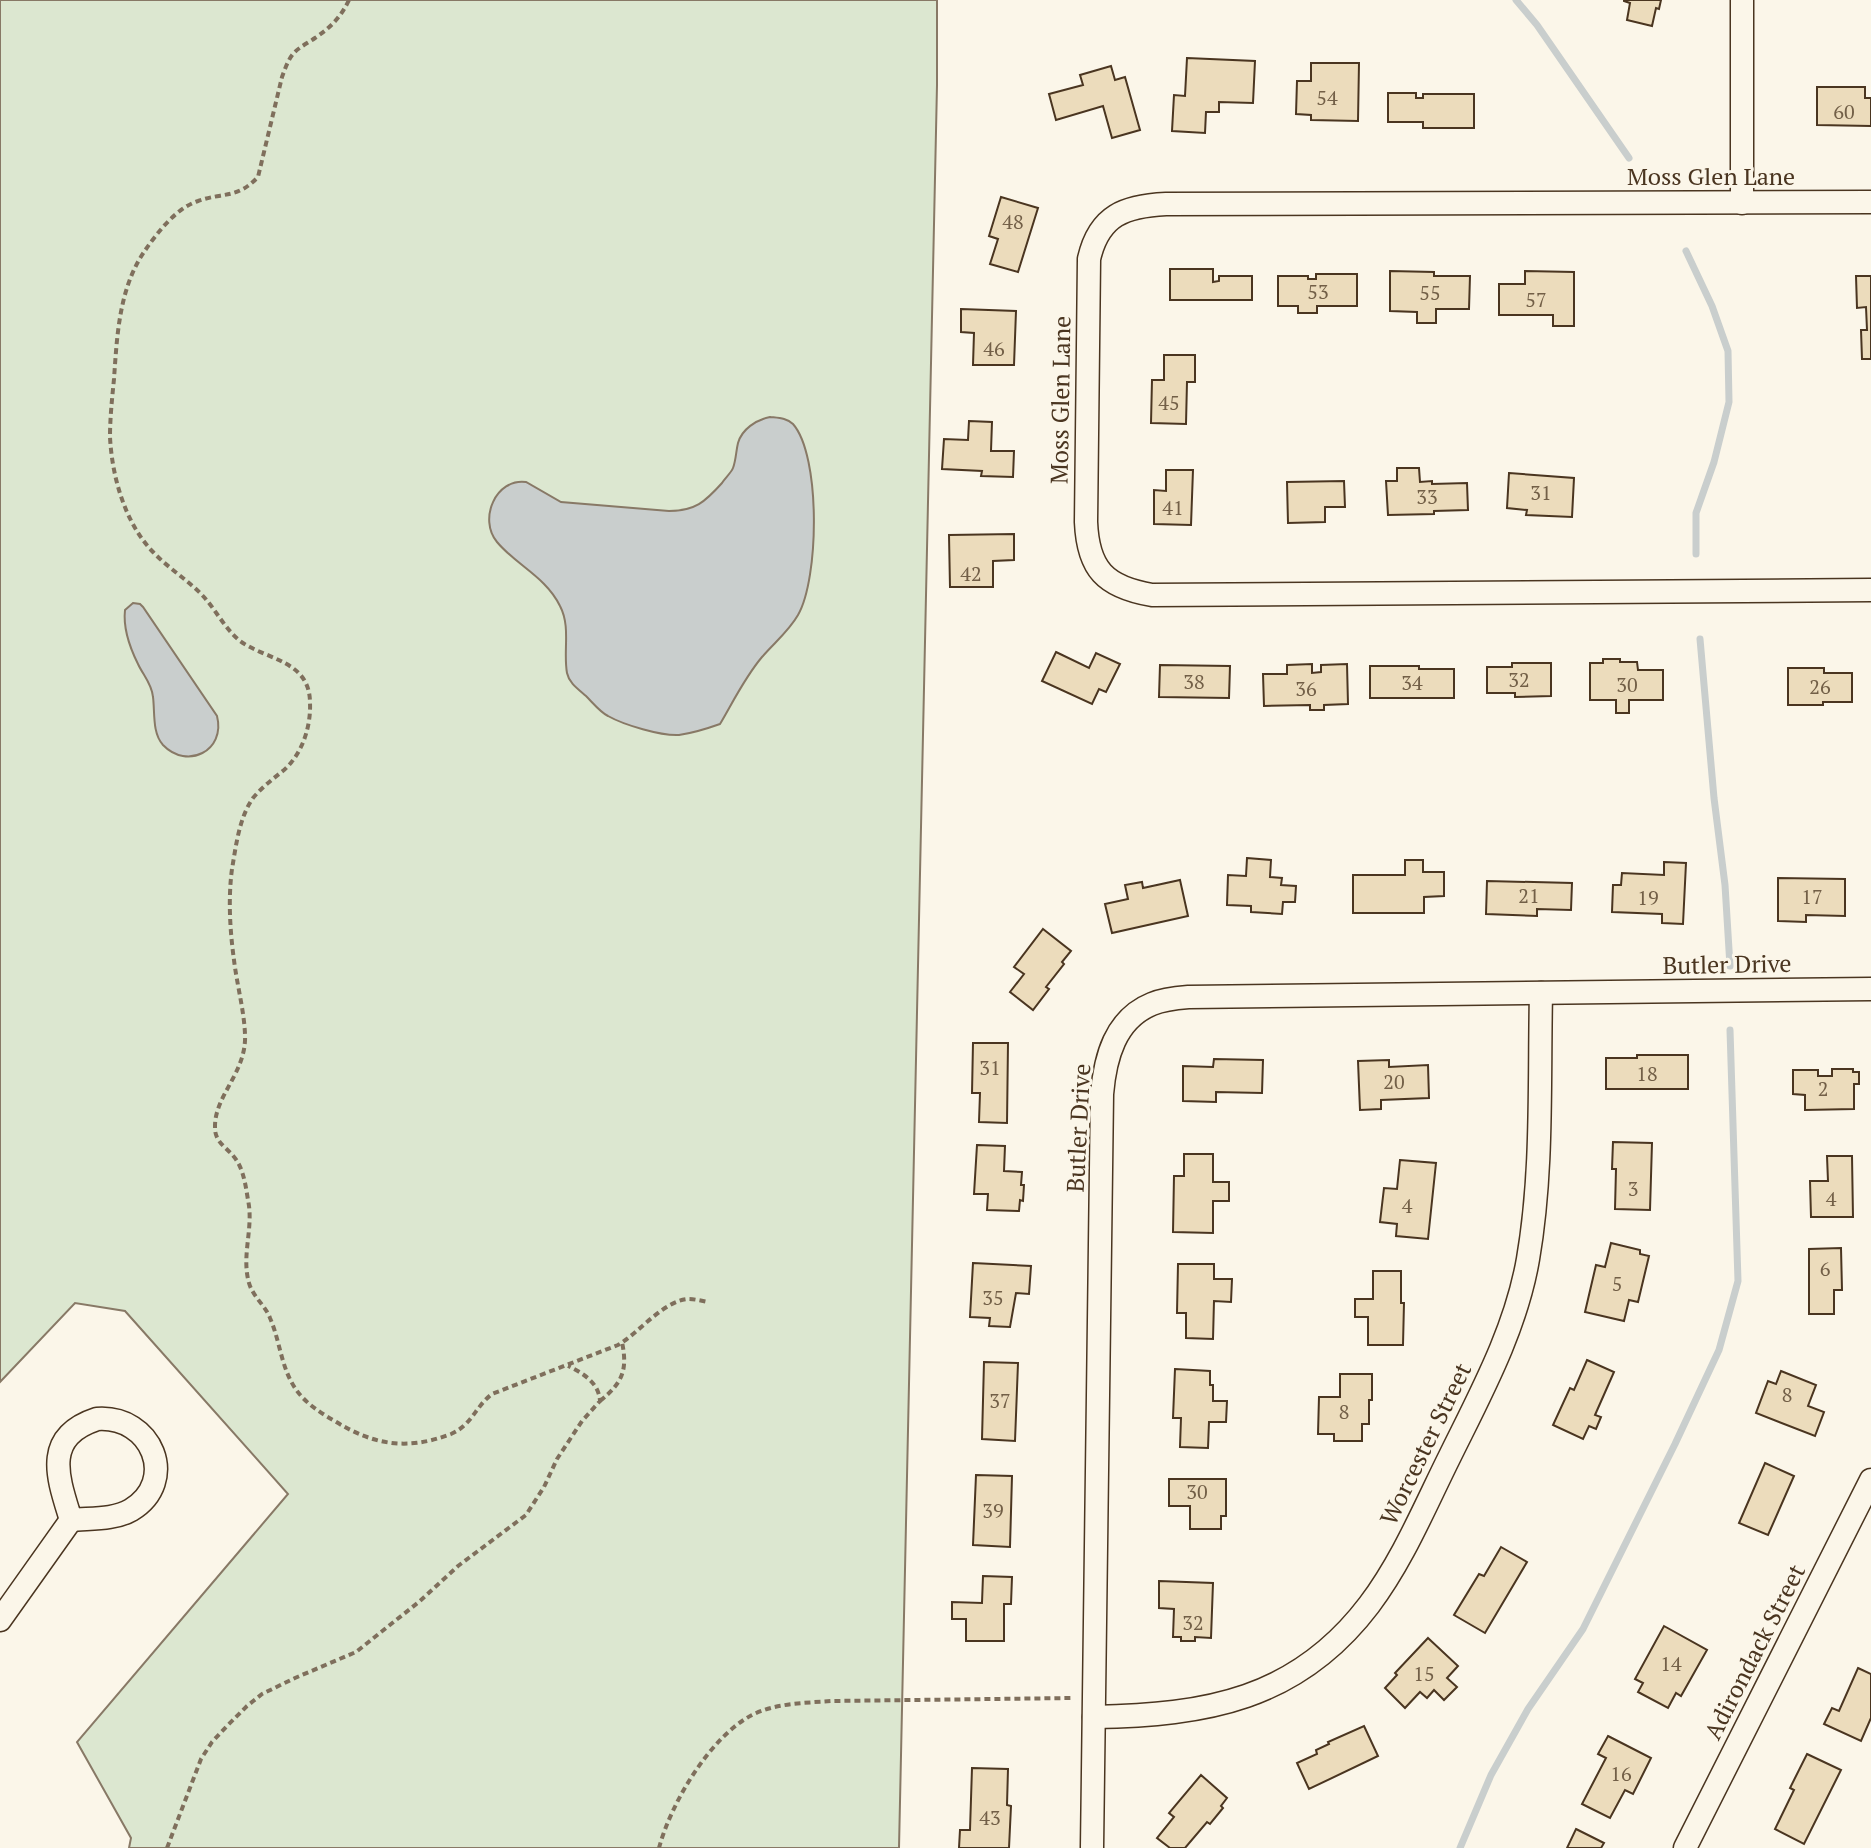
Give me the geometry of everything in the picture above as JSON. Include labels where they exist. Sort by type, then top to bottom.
[{"type":"street","points":[[1742,0],[1742,203]]},
{"type":"street","name":"Moss Glen Lane","points":[[1871,202],[1182,204],[1146,205],[1125,210],[1101,228],[1093,242],[1089,259],[1086,522],[1090,554],[1096,565],[1116,584],[1152,595],[1871,590]]},
{"type":"street","name":"Butler Drive","points":[[1092,1848],[1102,1094],[1104,1073],[1116,1037],[1126,1023],[1151,1004],[1189,997],[1871,989]]},
{"type":"street","name":"Worcester Street","points":[[1094,1717],[1201,1709],[1263,1690],[1317,1658],[1369,1605],[1387,1578],[1490,1375],[1518,1303],[1528,1263],[1538,1173],[1541,993]]},
{"type":"street","points":[[0,1620],[71,1520],[120,1515],[139,1505],[146,1497],[155,1477],[154,1456],[137,1429],[118,1420],[97,1419],[78,1428],[63,1443],[57,1473],[71,1520]]},
{"type":"street","name":"Adirondack Street","points":[[1685,1848],[1871,1480]]},
{"type":"path","points":[[349,0],[339,19],[301,47],[288,63],[258,177],[246,189],[197,201],[180,210],[143,254],[125,294],[116,350],[111,450],[118,488],[141,537],[151,551],[202,596],[240,640],[296,670],[310,694],[309,721],[299,752],[253,798],[242,822],[235,852],[230,904],[245,1047],[214,1124],[215,1136],[237,1161],[244,1178],[250,1216],[246,1258],[248,1280],[270,1316],[280,1353],[299,1393],[326,1416],[359,1436],[396,1444],[421,1443],[451,1433],[466,1425],[492,1394],[629,1339],[675,1302],[690,1299],[708,1302]]},
{"type":"path","points":[[167,1848],[201,1759],[212,1742],[247,1706],[262,1694],[356,1652],[458,1566],[526,1515],[582,1421],[620,1381],[625,1358],[622,1342]]},
{"type":"path","points":[[567,1365],[591,1380],[599,1392],[600,1401]]},
{"type":"path","points":[[659,1848],[684,1788],[728,1731],[753,1714],[791,1704],[831,1701],[1075,1698]]},
{"type":"green space","points":[[0,0],[937,0],[899,1848],[129,1848],[131,1838],[77,1742],[288,1494],[125,1311],[75,1303],[0,1382]]},
{"type":"shaded area","points":[[770,417],[785,419],[793,424],[809,462],[813,547],[805,598],[798,615],[756,665],[720,724],[671,735],[608,716],[570,680],[566,665],[565,622],[560,606],[547,587],[497,542],[489,522],[493,502],[506,486],[526,482],[561,502],[669,511],[693,507],[716,490],[731,472],[738,443],[746,429]]},
{"type":"shaded area","points":[[133,603],[143,607],[217,716],[216,739],[202,753],[183,756],[159,740],[151,688],[135,658],[126,631],[125,610]]},
{"type":"building","points":[[1624,0],[1661,0],[1652,26],[1627,20],[1630,3]]},
{"type":"building","points":[[1187,58],[1255,61],[1253,103],[1219,102],[1219,112],[1206,112],[1205,133],[1172,131],[1174,95],[1185,96]]},
{"type":"building","points":[[1311,63],[1359,63],[1358,121],[1311,120],[1311,115],[1296,114],[1297,81],[1311,81]]},
{"type":"building","points":[[1111,66],[1115,80],[1125,77],[1140,130],[1112,138],[1103,106],[1056,120],[1049,94],[1083,85],[1080,75]]},
{"type":"building","points":[[1817,87],[1865,87],[1865,98],[1871,98],[1871,126],[1817,125]]},
{"type":"building","points":[[1388,93],[1416,93],[1416,98],[1423,98],[1423,94],[1474,94],[1474,128],[1423,128],[1423,122],[1388,122]]},
{"type":"building","points":[[1001,197],[1038,208],[1018,272],[990,264],[998,239],[989,236]]},
{"type":"building","points":[[1170,269],[1213,269],[1213,282],[1219,281],[1219,276],[1252,276],[1252,300],[1170,300]]},
{"type":"building","points":[[1390,271],[1470,276],[1469,309],[1436,309],[1436,323],[1417,323],[1417,312],[1390,311]]},
{"type":"building","points":[[1525,271],[1574,272],[1574,326],[1553,326],[1553,315],[1499,315],[1499,284],[1525,284]]},
{"type":"building","points":[[1316,274],[1357,274],[1357,306],[1317,306],[1317,313],[1298,313],[1298,306],[1278,306],[1278,276],[1316,279]]},
{"type":"building","points":[[1856,276],[1871,276],[1871,359],[1862,359],[1861,330],[1867,330],[1866,307],[1857,308]]},
{"type":"building","points":[[961,309],[1016,311],[1014,365],[973,365],[974,333],[961,332]]},
{"type":"building","points":[[1164,355],[1195,355],[1195,382],[1187,382],[1186,424],[1151,423],[1152,380],[1164,380]]},
{"type":"building","points":[[969,421],[992,422],[991,451],[1014,451],[1013,477],[981,476],[982,471],[942,469],[944,439],[968,440]]},
{"type":"building","points":[[1397,468],[1419,468],[1420,482],[1467,483],[1468,510],[1388,515],[1386,481],[1397,481]]},
{"type":"building","points":[[1166,470],[1193,470],[1191,525],[1154,524],[1154,490],[1166,491]]},
{"type":"building","points":[[1509,473],[1574,478],[1572,517],[1526,515],[1527,510],[1507,508]]},
{"type":"building","points":[[1344,481],[1345,507],[1325,507],[1325,522],[1288,523],[1287,482]]},
{"type":"building","points":[[1014,534],[1014,560],[993,561],[993,587],[950,587],[949,535]]},
{"type":"building","points":[[1056,652],[1089,668],[1096,653],[1120,664],[1106,692],[1099,689],[1092,704],[1042,681]]},
{"type":"building","points":[[1603,659],[1637,662],[1638,670],[1663,670],[1663,700],[1629,700],[1629,713],[1616,713],[1616,700],[1590,700],[1590,663],[1603,663]]},
{"type":"building","points":[[1512,663],[1551,663],[1551,696],[1515,697],[1515,693],[1487,693],[1487,667],[1512,667]]},
{"type":"building","points":[[1312,664],[1312,673],[1321,672],[1321,665],[1347,664],[1348,704],[1324,705],[1324,710],[1310,710],[1310,705],[1264,706],[1263,674],[1287,674],[1287,665]]},
{"type":"building","points":[[1160,665],[1230,666],[1229,698],[1159,697]]},
{"type":"building","points":[[1370,666],[1454,669],[1454,698],[1370,698]]},
{"type":"building","points":[[1788,668],[1824,668],[1824,673],[1852,673],[1852,702],[1788,705]]},
{"type":"building","points":[[1247,858],[1271,860],[1270,877],[1282,878],[1281,885],[1296,886],[1295,902],[1283,902],[1282,914],[1251,912],[1251,906],[1227,905],[1228,875],[1246,876]]},
{"type":"building","points":[[1405,860],[1423,860],[1423,872],[1444,872],[1444,896],[1424,897],[1424,913],[1353,913],[1353,875],[1405,875]]},
{"type":"building","points":[[1664,862],[1686,863],[1683,924],[1662,923],[1662,914],[1612,912],[1613,885],[1621,885],[1622,873],[1664,875]]},
{"type":"building","points":[[1778,878],[1845,879],[1845,916],[1806,915],[1806,922],[1778,921]]},
{"type":"building","points":[[1180,880],[1188,916],[1112,933],[1105,904],[1128,899],[1125,885],[1142,882],[1143,888]]},
{"type":"building","points":[[1487,881],[1572,883],[1571,910],[1537,909],[1537,916],[1486,914]]},
{"type":"building","points":[[1043,929],[1071,951],[1033,1010],[1010,992],[1024,974],[1014,967]]},
{"type":"building","points":[[973,1043],[1008,1043],[1007,1123],[979,1122],[980,1093],[972,1093]]},
{"type":"building","points":[[1637,1055],[1688,1055],[1688,1089],[1606,1089],[1606,1058],[1637,1058]]},
{"type":"building","points":[[1214,1059],[1263,1060],[1262,1093],[1216,1092],[1216,1102],[1183,1101],[1183,1066],[1213,1067]]},
{"type":"building","points":[[1389,1060],[1389,1067],[1428,1065],[1429,1098],[1381,1100],[1381,1109],[1360,1110],[1358,1061]]},
{"type":"building","points":[[1832,1069],[1859,1072],[1859,1084],[1854,1084],[1854,1109],[1805,1110],[1805,1095],[1793,1094],[1793,1070],[1818,1070],[1818,1076],[1832,1076]]},
{"type":"building","points":[[1613,1142],[1652,1143],[1650,1210],[1615,1209]]},
{"type":"building","points":[[977,1145],[1005,1146],[1004,1171],[1022,1172],[1023,1201],[1020,1200],[1019,1211],[987,1210],[988,1194],[974,1194]]},
{"type":"building","points":[[1184,1154],[1213,1154],[1213,1182],[1229,1182],[1229,1201],[1213,1201],[1213,1233],[1173,1232],[1174,1176],[1184,1176]]},
{"type":"building","points":[[1827,1156],[1852,1156],[1853,1217],[1811,1217],[1810,1181],[1828,1181]]},
{"type":"building","points":[[1400,1160],[1436,1163],[1428,1239],[1396,1236],[1397,1224],[1380,1222],[1384,1188],[1397,1189]]},
{"type":"building","points":[[1611,1243],[1640,1250],[1640,1254],[1649,1256],[1638,1302],[1629,1300],[1624,1321],[1585,1312],[1596,1265],[1605,1267]]},
{"type":"building","points":[[1841,1248],[1842,1290],[1834,1290],[1834,1314],[1809,1314],[1809,1249]]},
{"type":"building","points":[[973,1263],[1031,1266],[1029,1294],[1016,1293],[1010,1327],[989,1326],[990,1318],[970,1317]]},
{"type":"building","points":[[1178,1264],[1214,1264],[1214,1279],[1232,1279],[1231,1302],[1214,1301],[1213,1339],[1186,1338],[1186,1313],[1177,1313]]},
{"type":"building","points":[[1373,1271],[1401,1271],[1403,1345],[1368,1345],[1368,1317],[1355,1317],[1355,1299],[1373,1299]]},
{"type":"building","points":[[1587,1360],[1614,1372],[1595,1415],[1601,1417],[1596,1429],[1589,1426],[1583,1439],[1553,1425]]},
{"type":"building","points":[[984,1362],[1018,1363],[1015,1441],[982,1439]]},
{"type":"building","points":[[1175,1369],[1210,1371],[1213,1401],[1227,1401],[1226,1422],[1209,1422],[1208,1448],[1180,1447],[1181,1418],[1173,1418]]},
{"type":"building","points":[[1781,1371],[1816,1385],[1808,1406],[1824,1412],[1815,1436],[1756,1413],[1768,1381],[1776,1384]]},
{"type":"building","points":[[1340,1374],[1372,1374],[1369,1424],[1362,1424],[1362,1441],[1334,1441],[1334,1434],[1318,1434],[1319,1397],[1340,1397]]},
{"type":"building","points":[[1765,1463],[1794,1476],[1768,1535],[1739,1523]]},
{"type":"building","points":[[976,1475],[1012,1476],[1010,1547],[973,1545]]},
{"type":"building","points":[[1169,1479],[1226,1479],[1226,1516],[1221,1516],[1221,1529],[1190,1529],[1190,1506],[1169,1506]]},
{"type":"building","points":[[1501,1547],[1527,1562],[1485,1633],[1454,1615],[1479,1574],[1484,1576]]},
{"type":"building","points":[[983,1576],[1012,1577],[1011,1604],[1004,1604],[1004,1641],[966,1641],[966,1619],[952,1619],[952,1602],[982,1603]]},
{"type":"building","points":[[1159,1581],[1213,1583],[1211,1638],[1195,1637],[1195,1641],[1181,1641],[1181,1637],[1173,1637],[1174,1609],[1159,1608]]},
{"type":"building","points":[[1664,1626],[1707,1650],[1681,1696],[1676,1693],[1668,1708],[1638,1692],[1643,1683],[1635,1679]]},
{"type":"building","points":[[1428,1638],[1458,1666],[1447,1678],[1457,1687],[1444,1700],[1434,1690],[1427,1698],[1420,1692],[1405,1708],[1385,1688]]},
{"type":"building","points":[[1858,1668],[1871,1674],[1871,1718],[1861,1741],[1824,1724],[1832,1708],[1839,1711]]},
{"type":"building","points":[[1364,1726],[1378,1756],[1309,1789],[1297,1763],[1317,1754],[1316,1750],[1328,1742]]},
{"type":"building","points":[[1608,1736],[1651,1758],[1633,1794],[1625,1790],[1610,1818],[1582,1804],[1606,1758],[1598,1754]]},
{"type":"building","points":[[1807,1754],[1841,1770],[1804,1844],[1775,1829]]},
{"type":"building","points":[[972,1768],[1008,1769],[1007,1805],[1011,1806],[1009,1848],[959,1848],[960,1830],[970,1830]]},
{"type":"building","points":[[1201,1775],[1227,1798],[1221,1806],[1223,1808],[1185,1848],[1170,1848],[1157,1838],[1174,1817],[1169,1813]]},
{"type":"building","points":[[1576,1829],[1604,1843],[1601,1848],[1567,1848]]},
{"type":"waterway","points":[[1516,0],[1537,25],[1629,158]]},
{"type":"waterway","points":[[1686,251],[1712,306],[1728,351],[1729,402],[1714,462],[1696,513],[1696,554]]},
{"type":"waterway","points":[[1700,639],[1725,885],[1730,966]]},
{"type":"waterway","points":[[1460,1848],[1491,1775],[1528,1709],[1583,1629],[1719,1350],[1738,1281],[1730,1030]]}]
